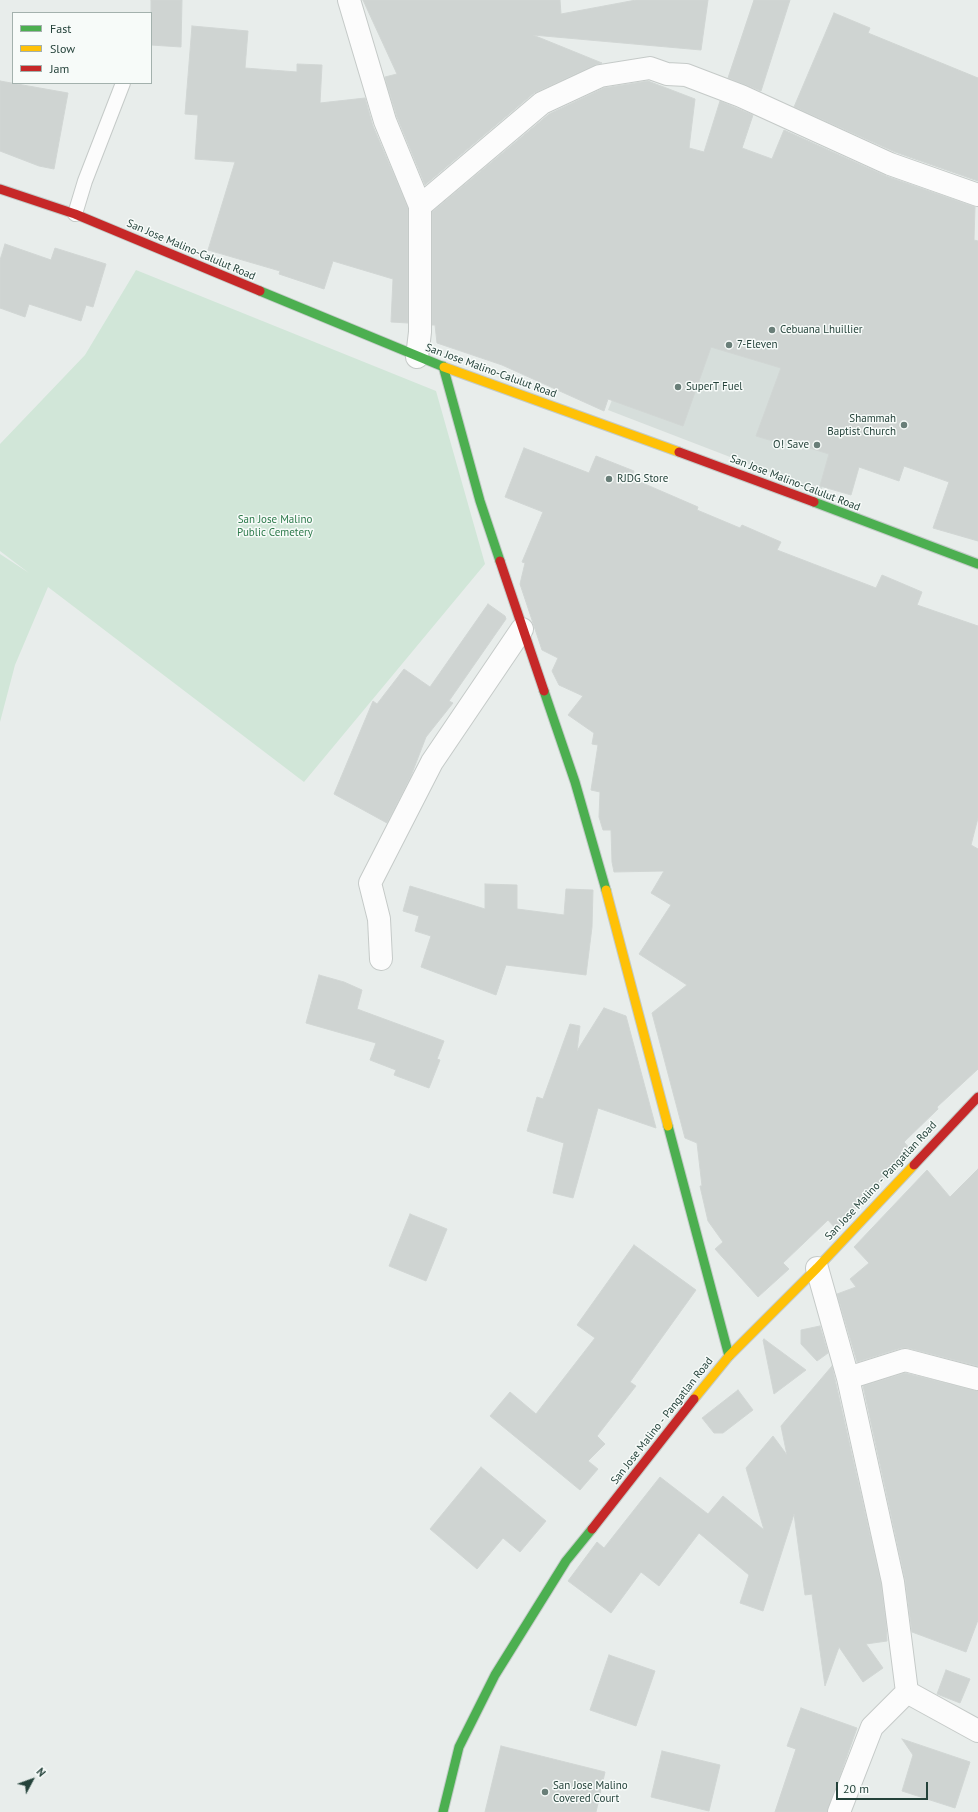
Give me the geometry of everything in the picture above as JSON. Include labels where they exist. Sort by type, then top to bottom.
[{"type":"street","points":[[349,0],[386,121],[420,206],[420,332],[417,357]]},
{"type":"street","points":[[420,206],[542,103],[600,76],[650,68],[667,74],[693,77],[741,96],[890,164],[978,195]]},
{"type":"street","name":"San Jose Malino-Calulut Road","points":[[0,189],[75,214],[417,357],[637,436],[978,564]]},
{"type":"street","points":[[443,366],[480,501],[522,630],[575,782],[595,848],[729,1356]]},
{"type":"street","points":[[381,959],[379,919],[370,883],[432,762],[522,630]]},
{"type":"street","name":"San Jose Malino - Pangatlan Road","points":[[443,1812],[459,1747],[495,1675],[562,1568],[729,1356],[817,1268],[978,1097]]},
{"type":"street","points":[[817,1268],[848,1378],[892,1582],[907,1692]]},
{"type":"street","points":[[848,1378],[905,1360],[978,1379]]},
{"type":"street","points":[[907,1692],[978,1731]]},
{"type":"street","points":[[839,1812],[872,1727],[907,1692]]},
{"type":"lane","points":[[75,214],[85,181],[123,84]]},
{"type":"shaded area","points":[[655,292],[873,327],[821,492],[608,410]]},
{"type":"green space","name":"San Jose Malino Public Cemetery","points":[[136,270],[436,391],[485,564],[304,782],[48,587],[15,665],[0,722],[0,554],[29,573],[0,551],[0,444],[85,355]]},
{"type":"building","points":[[151,0],[182,0],[181,47],[152,45]]},
{"type":"building","points":[[363,0],[560,0],[561,14],[636,0],[708,0],[701,50],[533,35],[602,63],[534,93],[425,185],[397,117],[387,85],[385,77],[397,74]]},
{"type":"building","points":[[754,0],[790,0],[761,91],[728,78]]},
{"type":"building","points":[[834,13],[870,28],[868,33],[978,78],[978,181],[895,152],[794,107]]},
{"type":"building","points":[[192,26],[248,31],[245,68],[297,72],[297,64],[322,65],[320,103],[365,98],[373,126],[408,208],[408,323],[391,322],[393,279],[333,261],[324,289],[279,274],[280,271],[208,250],[235,162],[195,159],[198,115],[185,114]]},
{"type":"building","points":[[0,81],[68,93],[54,169],[39,166],[0,151]]},
{"type":"building","points":[[648,81],[695,99],[689,148],[704,152],[720,101],[753,115],[742,148],[772,159],[784,130],[886,176],[975,207],[974,240],[978,241],[978,541],[933,528],[949,482],[904,466],[899,481],[859,467],[851,495],[820,486],[829,454],[784,440],[783,444],[756,436],[781,368],[711,347],[683,426],[608,399],[604,411],[502,365],[437,343],[435,325],[432,325],[432,212],[549,114],[604,88]]},
{"type":"building","points":[[5,244],[51,260],[55,248],[106,264],[93,307],[86,305],[81,321],[29,304],[25,317],[0,308],[0,260]]},
{"type":"building","points":[[524,448],[589,473],[596,456],[634,471],[631,478],[698,507],[697,510],[740,528],[742,525],[781,542],[777,550],[876,588],[882,575],[922,592],[917,605],[978,626],[978,818],[971,845],[978,849],[978,1069],[937,1107],[938,1109],[904,1142],[911,1150],[836,1229],[828,1220],[783,1263],[789,1269],[758,1297],[715,1249],[723,1242],[708,1221],[700,1186],[702,1186],[697,1143],[685,1138],[652,1013],[687,985],[639,954],[671,905],[651,893],[664,871],[614,872],[612,862],[611,830],[603,830],[599,817],[600,792],[591,790],[598,745],[592,744],[594,733],[568,715],[583,696],[559,685],[552,671],[558,658],[542,650],[520,584],[525,563],[522,562],[543,512],[505,497]]},
{"type":"building","points":[[488,604],[505,616],[506,619],[449,701],[453,703],[426,737],[411,776],[387,823],[334,794],[373,701],[377,704],[404,669],[430,687]]},
{"type":"building","points":[[485,884],[517,885],[517,909],[564,915],[566,889],[593,890],[592,927],[586,975],[506,965],[496,995],[421,967],[431,936],[415,931],[419,916],[403,911],[410,886],[485,909]]},
{"type":"building","points":[[319,975],[344,982],[362,990],[357,1009],[444,1041],[437,1059],[440,1060],[429,1088],[394,1075],[396,1070],[370,1060],[376,1043],[306,1023]]},
{"type":"building","points":[[604,1008],[626,1016],[656,1128],[598,1108],[573,1198],[553,1193],[564,1143],[527,1131],[537,1097],[543,1099],[570,1024],[580,1026],[577,1051]]},
{"type":"building","points":[[978,1169],[978,1366],[908,1348],[901,1348],[857,1362],[837,1294],[856,1287],[850,1279],[869,1263],[854,1247],[927,1170],[950,1197]]},
{"type":"building","points":[[410,1214],[447,1229],[426,1281],[389,1266]]},
{"type":"building","points":[[634,1245],[696,1290],[630,1382],[636,1386],[597,1436],[605,1444],[588,1461],[598,1469],[580,1490],[490,1416],[510,1392],[536,1414],[595,1338],[577,1325]]},
{"type":"building","points":[[820,1326],[828,1353],[817,1361],[801,1344],[801,1330]]},
{"type":"building","points":[[764,1339],[806,1370],[774,1394],[763,1340]]},
{"type":"building","points":[[832,1366],[881,1584],[886,1623],[887,1641],[866,1644],[883,1668],[863,1682],[839,1647],[825,1686],[812,1594],[805,1595],[794,1514],[763,1611],[740,1603],[749,1575],[699,1533],[659,1586],[641,1572],[611,1613],[568,1581],[597,1542],[604,1548],[660,1477],[708,1514],[723,1496],[764,1530],[746,1468],[773,1436],[787,1455],[781,1426]]},
{"type":"building","points":[[905,1373],[978,1391],[978,1620],[966,1652],[912,1632],[905,1579],[863,1386]]},
{"type":"building","points":[[738,1390],[753,1410],[723,1433],[714,1433],[702,1418]]},
{"type":"building","points":[[481,1467],[546,1521],[520,1552],[503,1538],[477,1569],[430,1529]]},
{"type":"building","points":[[609,1655],[655,1671],[636,1726],[590,1710]]},
{"type":"building","points":[[946,1670],[970,1679],[960,1703],[937,1694]]},
{"type":"building","points":[[801,1708],[857,1728],[827,1812],[775,1812],[796,1749],[787,1746]]},
{"type":"building","points":[[902,1739],[970,1762],[955,1808],[902,1791],[913,1755]]},
{"type":"building","name":"San Jose Malino Covered Court","points":[[501,1746],[605,1772],[596,1812],[485,1812]]},
{"type":"building","points":[[662,1751],[720,1765],[709,1811],[651,1797]]},
{"type":"traffic: fast","points":[[260,291],[444,367]]},
{"type":"traffic: fast","points":[[443,366],[480,501],[500,561]]},
{"type":"traffic: fast","points":[[814,502],[978,564]]},
{"type":"traffic: fast","points":[[544,691],[575,782],[606,890]]},
{"type":"traffic: fast","points":[[668,1126],[729,1356]]},
{"type":"traffic: fast","points":[[443,1812],[459,1747],[495,1675],[566,1561],[592,1529]]},
{"type":"traffic: slow","points":[[444,367],[679,452]]},
{"type":"traffic: slow","points":[[606,890],[668,1126]]},
{"type":"traffic: slow","points":[[694,1399],[729,1356],[817,1268],[914,1165]]},
{"type":"traffic: jam","points":[[0,189],[75,214],[260,291]]},
{"type":"traffic: jam","points":[[679,452],[814,502]]},
{"type":"traffic: jam","points":[[500,561],[544,691]]},
{"type":"traffic: jam","points":[[914,1165],[978,1097]]},
{"type":"traffic: jam","points":[[592,1529],[694,1399]]},
{"type":"place","name":"Cebuana Lhuillier","points":[[772,330]]},
{"type":"place","name":"7-Eleven","points":[[729,345]]},
{"type":"place","name":"SuperT Fuel","points":[[678,387]]},
{"type":"place","name":"Shammah Baptist Church","points":[[904,425]]},
{"type":"place","name":"O! Save","points":[[817,445]]},
{"type":"place","name":"RJDG Store","points":[[609,479]]},
{"type":"place","name":"San Jose Malino Covered Court","points":[[545,1792]]}]
